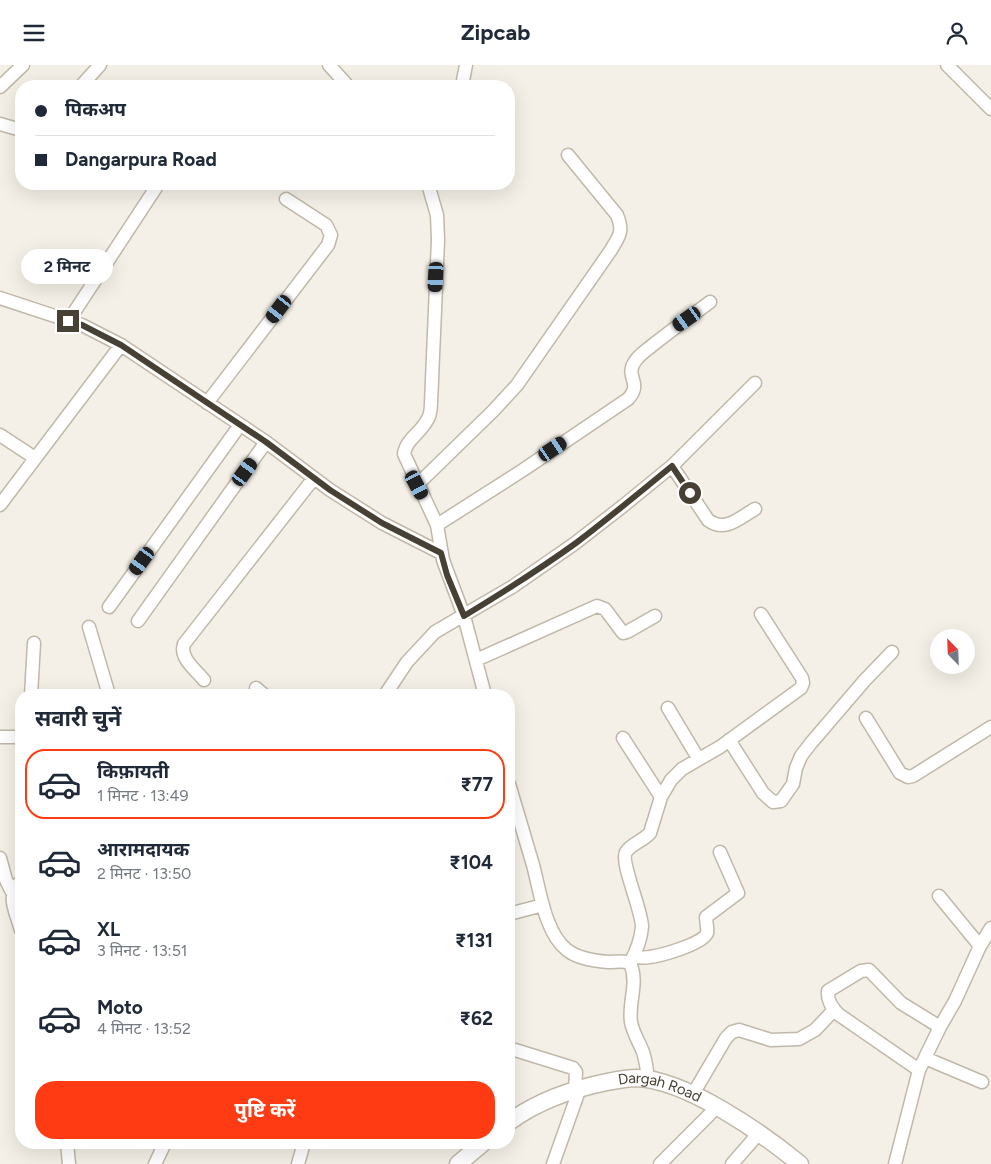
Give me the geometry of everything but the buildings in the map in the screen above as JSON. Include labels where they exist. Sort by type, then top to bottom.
[{"type":"street","points":[[0,87],[23,65]]},
{"type":"street","points":[[86,80],[100,65]]},
{"type":"street","points":[[329,65],[343,80]]},
{"type":"street","points":[[463,80],[466,65]]},
{"type":"street","points":[[947,65],[991,109]]},
{"type":"street","points":[[0,124],[15,128]]},
{"type":"street","points":[[417,485],[517,385],[611,251],[620,234],[622,227],[617,215],[568,155]]},
{"type":"street","points":[[68,321],[154,190]]},
{"type":"street","points":[[430,190],[437,215],[438,240],[431,403],[427,422],[410,440],[404,454],[437,525],[441,553],[447,575],[464,616],[483,689]]},
{"type":"street","points":[[207,403],[328,245],[331,235],[326,225],[286,199]]},
{"type":"street","points":[[0,298],[82,325],[121,345],[266,442],[330,490],[382,523],[441,553]]},
{"type":"street","points":[[437,525],[628,399],[633,393],[635,385],[632,377],[632,365],[638,357],[710,302]]},
{"type":"street","points":[[0,505],[121,345]]},
{"type":"street","points":[[389,689],[407,662],[435,632],[512,587],[574,544],[623,506],[672,466],[755,383]]},
{"type":"street","points":[[109,607],[240,425]]},
{"type":"street","points":[[0,435],[35,458]]},
{"type":"street","points":[[138,621],[266,442]]},
{"type":"street","points":[[672,466],[708,520],[716,526],[725,526],[755,509]]},
{"type":"street","points":[[204,680],[184,657],[182,650],[184,644],[314,478]]},
{"type":"street","points":[[476,660],[598,606],[605,609],[623,633],[655,616]]},
{"type":"street","points":[[648,1079],[647,1066],[632,1023],[631,1014],[635,982],[632,960],[638,948],[642,928],[641,917],[624,856],[627,851],[650,833],[661,797],[671,780],[682,769],[729,740],[801,687],[803,683],[802,678],[761,614]]},
{"type":"street","points":[[89,627],[107,689]]},
{"type":"street","points":[[31,689],[34,643]]},
{"type":"street","points":[[729,740],[763,793],[773,802],[781,801],[792,784],[801,756],[865,680],[892,652]]},
{"type":"street","points":[[668,708],[698,758]]},
{"type":"street","points":[[866,718],[900,773],[908,777],[927,768],[991,727]]},
{"type":"street","points":[[0,737],[15,737]]},
{"type":"street","points":[[623,738],[661,797]]},
{"type":"street","points":[[515,805],[542,905],[552,929],[567,951],[583,958],[608,962],[650,957],[669,953],[704,937],[707,933],[706,917],[738,893],[720,852]]},
{"type":"street","points":[[0,858],[12,892],[15,911]]},
{"type":"street","points":[[12,892],[15,888]]},
{"type":"street","points":[[939,896],[980,946]]},
{"type":"street","points":[[515,912],[542,905]]},
{"type":"street","points":[[895,1164],[919,1070],[955,1001],[980,946],[991,928]]},
{"type":"street","points":[[919,1070],[838,1014],[831,1005],[828,991],[861,971],[869,970],[901,1003],[940,1027]]},
{"type":"street","points":[[693,1094],[732,1032],[739,1029],[771,1040],[799,1039],[815,1030],[834,1010]]},
{"type":"street","points":[[515,1050],[573,1068],[576,1072],[577,1089],[553,1164]]},
{"type":"street","points":[[925,1058],[982,1082]]},
{"type":"street","name":"Dargah Road","points":[[515,1118],[530,1108],[577,1089],[624,1079],[648,1079],[693,1094],[759,1133],[800,1164]]},
{"type":"street","points":[[660,1164],[716,1107]]},
{"type":"street","points":[[732,1164],[759,1133]]},
{"type":"street","points":[[68,1149],[69,1164]]},
{"type":"street","points":[[154,1164],[162,1149]]},
{"type":"street","points":[[298,1164],[302,1149]]},
{"type":"street","points":[[458,1164],[476,1149]]},
{"type":"route","points":[[68,321],[82,325],[121,345],[266,442],[330,490],[382,523],[441,553],[447,575],[464,616],[512,587],[574,544],[672,466],[690,493]]}]
